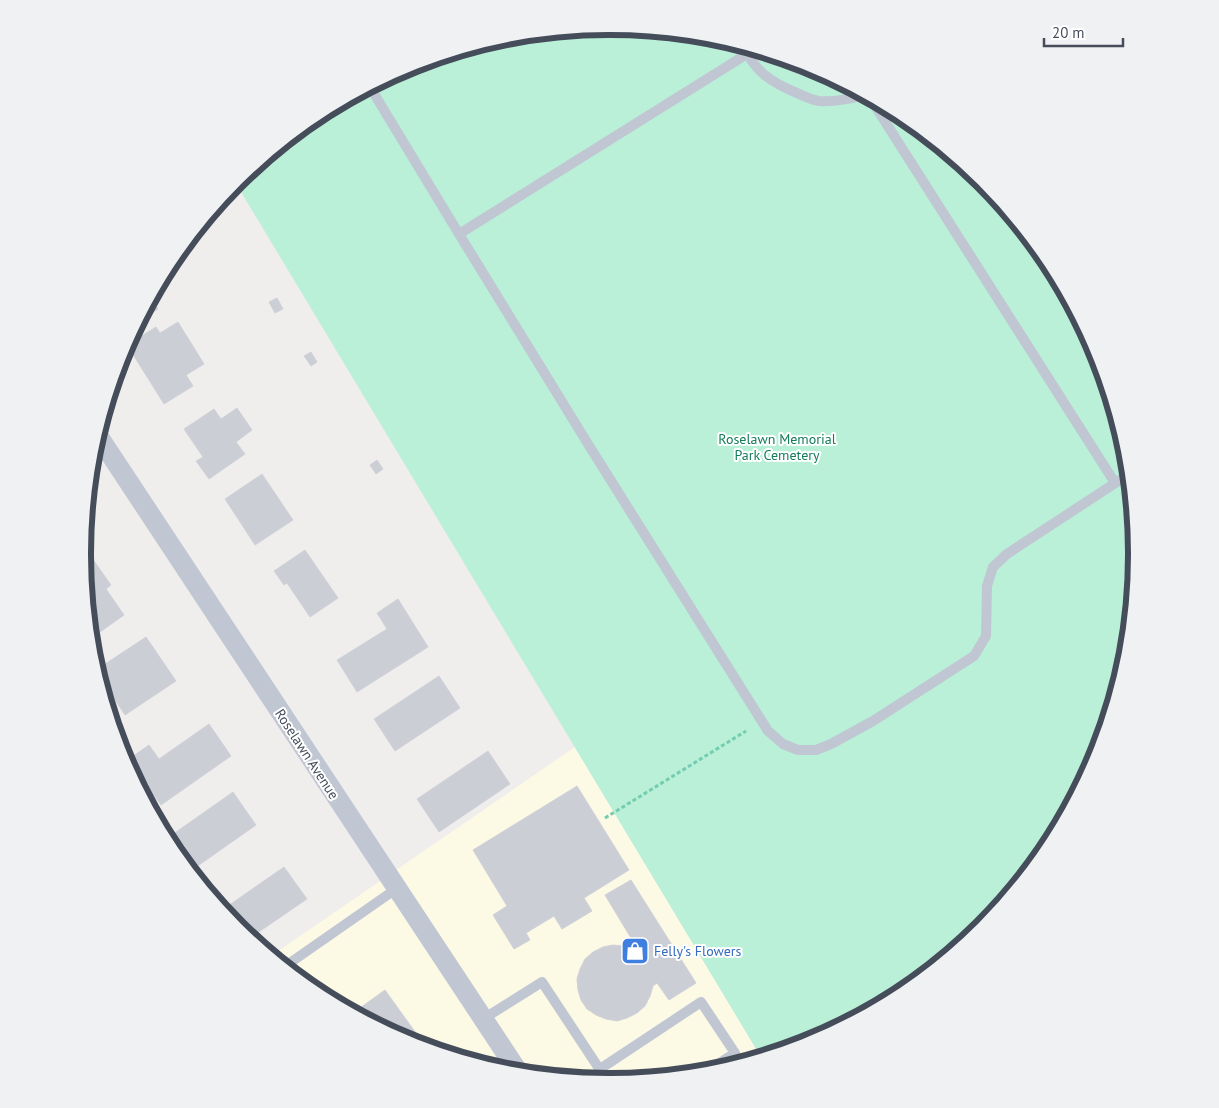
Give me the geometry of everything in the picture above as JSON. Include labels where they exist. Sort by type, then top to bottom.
[{"type":"street","name":"Roselawn Avenue","points":[[103,442],[513,1064]]},
{"type":"lane","points":[[459,234],[741,52]]},
{"type":"lane","points":[[748,54],[763,75],[780,86],[816,101],[836,101],[854,97]]},
{"type":"lane","points":[[373,93],[588,444],[768,731],[783,744],[798,750],[816,750],[831,744],[873,721],[974,656],[986,636],[987,586],[993,567],[1007,554],[1123,478]]},
{"type":"lane","points":[[878,110],[1115,483]]},
{"type":"lane","points":[[289,962],[396,889]]},
{"type":"lane","points":[[483,1019],[542,982],[602,1073]]},
{"type":"lane","points":[[600,1069],[701,1002],[735,1053],[725,1060]]},
{"type":"path","points":[[605,818],[762,721]]},
{"type":"shaded area","points":[[575,747],[757,1051],[711,1063],[643,1072],[576,1072],[508,1063],[443,1045],[380,1019],[321,986],[277,952]]},
{"type":"green space","name":"Roselawn Memorial Park Cemetery","points":[[610,35],[677,39],[744,53],[776,63],[839,89],[869,105],[898,122],[952,164],[1000,212],[1021,238],[1041,266],[1075,324],[1101,387],[1111,420],[1119,453],[1127,520],[1127,588],[1124,622],[1119,655],[1101,721],[1075,784],[1059,814],[1021,870],[1000,896],[952,944],[925,966],[898,986],[839,1019],[808,1033],[757,1051],[240,190],[267,164],[294,142],[321,122],[350,105],[411,75],[475,53],[542,39],[576,36]]},
{"type":"building","points":[[277,298],[283,309],[275,313],[269,302]]},
{"type":"building","points":[[155,304],[158,309],[149,315]]},
{"type":"building","points":[[178,322],[204,364],[186,375],[193,386],[164,404],[131,352],[137,339],[156,327],[160,333]]},
{"type":"building","points":[[311,352],[317,362],[311,366],[304,356]]},
{"type":"building","points":[[237,408],[252,430],[236,442],[245,454],[209,479],[196,461],[203,457],[184,429],[214,409],[221,419]]},
{"type":"building","points":[[377,460],[383,469],[376,474],[370,465]]},
{"type":"building","points":[[262,474],[293,520],[255,545],[225,499]]},
{"type":"building","points":[[305,550],[338,598],[310,617],[287,583],[284,585],[274,571]]},
{"type":"building","points":[[94,561],[111,585],[106,589],[124,615],[97,634],[95,622],[91,563]]},
{"type":"building","points":[[398,599],[428,647],[357,692],[337,660],[387,629],[377,613]]},
{"type":"building","points":[[146,637],[176,681],[125,715],[113,697],[111,699],[103,666]]},
{"type":"building","points":[[439,676],[460,708],[395,751],[374,719]]},
{"type":"building","points":[[209,724],[231,756],[161,805],[140,774],[132,757],[149,745],[159,759]]},
{"type":"building","points":[[488,751],[510,784],[439,832],[417,799]]},
{"type":"building","points":[[577,786],[629,870],[584,898],[592,911],[562,929],[554,916],[526,933],[530,940],[514,949],[493,915],[507,906],[473,850]]},
{"type":"building","points":[[233,792],[256,825],[196,867],[173,834]]},
{"type":"building","points":[[284,867],[307,899],[256,934],[228,906]]},
{"type":"building","name":"Felly's Flowers","points":[[631,880],[696,983],[669,1000],[657,983],[653,986],[645,1006],[637,1013],[617,1021],[596,1015],[587,1009],[581,1000],[577,979],[585,959],[593,952],[613,945],[624,946],[634,950],[637,948],[605,895]]},
{"type":"building","points":[[385,990],[418,1036],[380,1019],[360,1008]]},
{"type":"place","name":"Felly's Flowers","points":[[635,951]]}]
